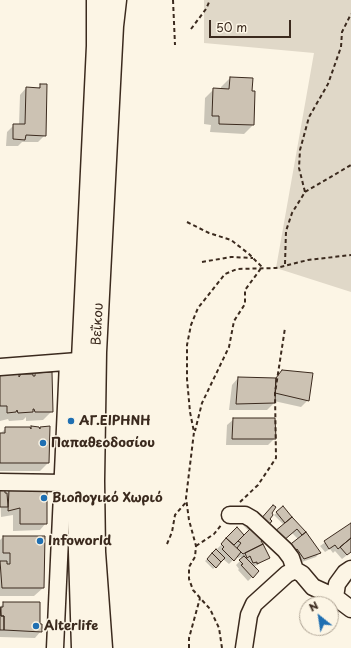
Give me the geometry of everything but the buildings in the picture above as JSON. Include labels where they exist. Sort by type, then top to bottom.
[{"type":"main road","name":"Βεΐκου","points":[[82,648],[70,485],[74,362],[97,46],[97,0]]},
{"type":"main road","name":"Βεΐκου","points":[[102,648],[95,544],[94,481],[96,360],[113,26],[116,0]]},
{"type":"street","points":[[0,367],[74,362]]},
{"type":"street","points":[[0,482],[70,485],[55,648]]},
{"type":"street","points":[[230,515],[245,515],[252,519],[285,550],[295,566],[295,570],[302,574],[313,587],[333,596]]},
{"type":"street","points":[[335,596],[338,584],[345,573],[351,569]]},
{"type":"street","points":[[244,648],[249,615],[254,604],[287,574],[295,570]]},
{"type":"street","points":[[339,600],[351,610]]},
{"type":"path","points":[[173,0],[175,45]]},
{"type":"path","points":[[191,29],[210,0]]},
{"type":"path","points":[[305,192],[299,168],[300,150],[309,117],[328,84],[341,47],[342,32],[351,14]]},
{"type":"path","points":[[285,264],[286,231],[292,213],[305,192],[351,165]]},
{"type":"path","points":[[187,222],[209,233],[231,240],[262,267]]},
{"type":"path","points":[[194,432],[190,412],[187,345],[191,325],[198,308],[225,274],[237,269],[262,267],[276,268],[285,264],[351,254]]},
{"type":"path","points":[[202,262],[231,257],[253,258]]},
{"type":"path","points":[[222,648],[219,628],[210,609],[192,590],[189,579],[189,566],[195,557],[196,546],[188,520],[186,501],[194,432],[202,403],[229,347],[234,321],[246,304],[245,290],[262,267]]},
{"type":"path","points":[[196,546],[214,534],[238,504],[258,485],[276,458],[274,393],[285,328]]},
{"type":"path","points":[[167,544],[172,532],[175,515],[186,501]]},
{"type":"path","points":[[189,648],[189,638],[200,598]]},
{"type":"shaded area","points":[[204,0],[351,0],[351,292],[276,268],[314,53],[204,43]]},
{"type":"place","name":"ΑΓ.ΕΙΡΗΝΗ","points":[[71,421]]},
{"type":"place","name":"Παπαθεοδοσίου","points":[[43,443]]},
{"type":"place","name":"Βιολογικό Χωριό","points":[[44,498]]},
{"type":"place","name":"Infoworld","points":[[40,541]]},
{"type":"place","name":"Alterlife","points":[[36,626]]}]
